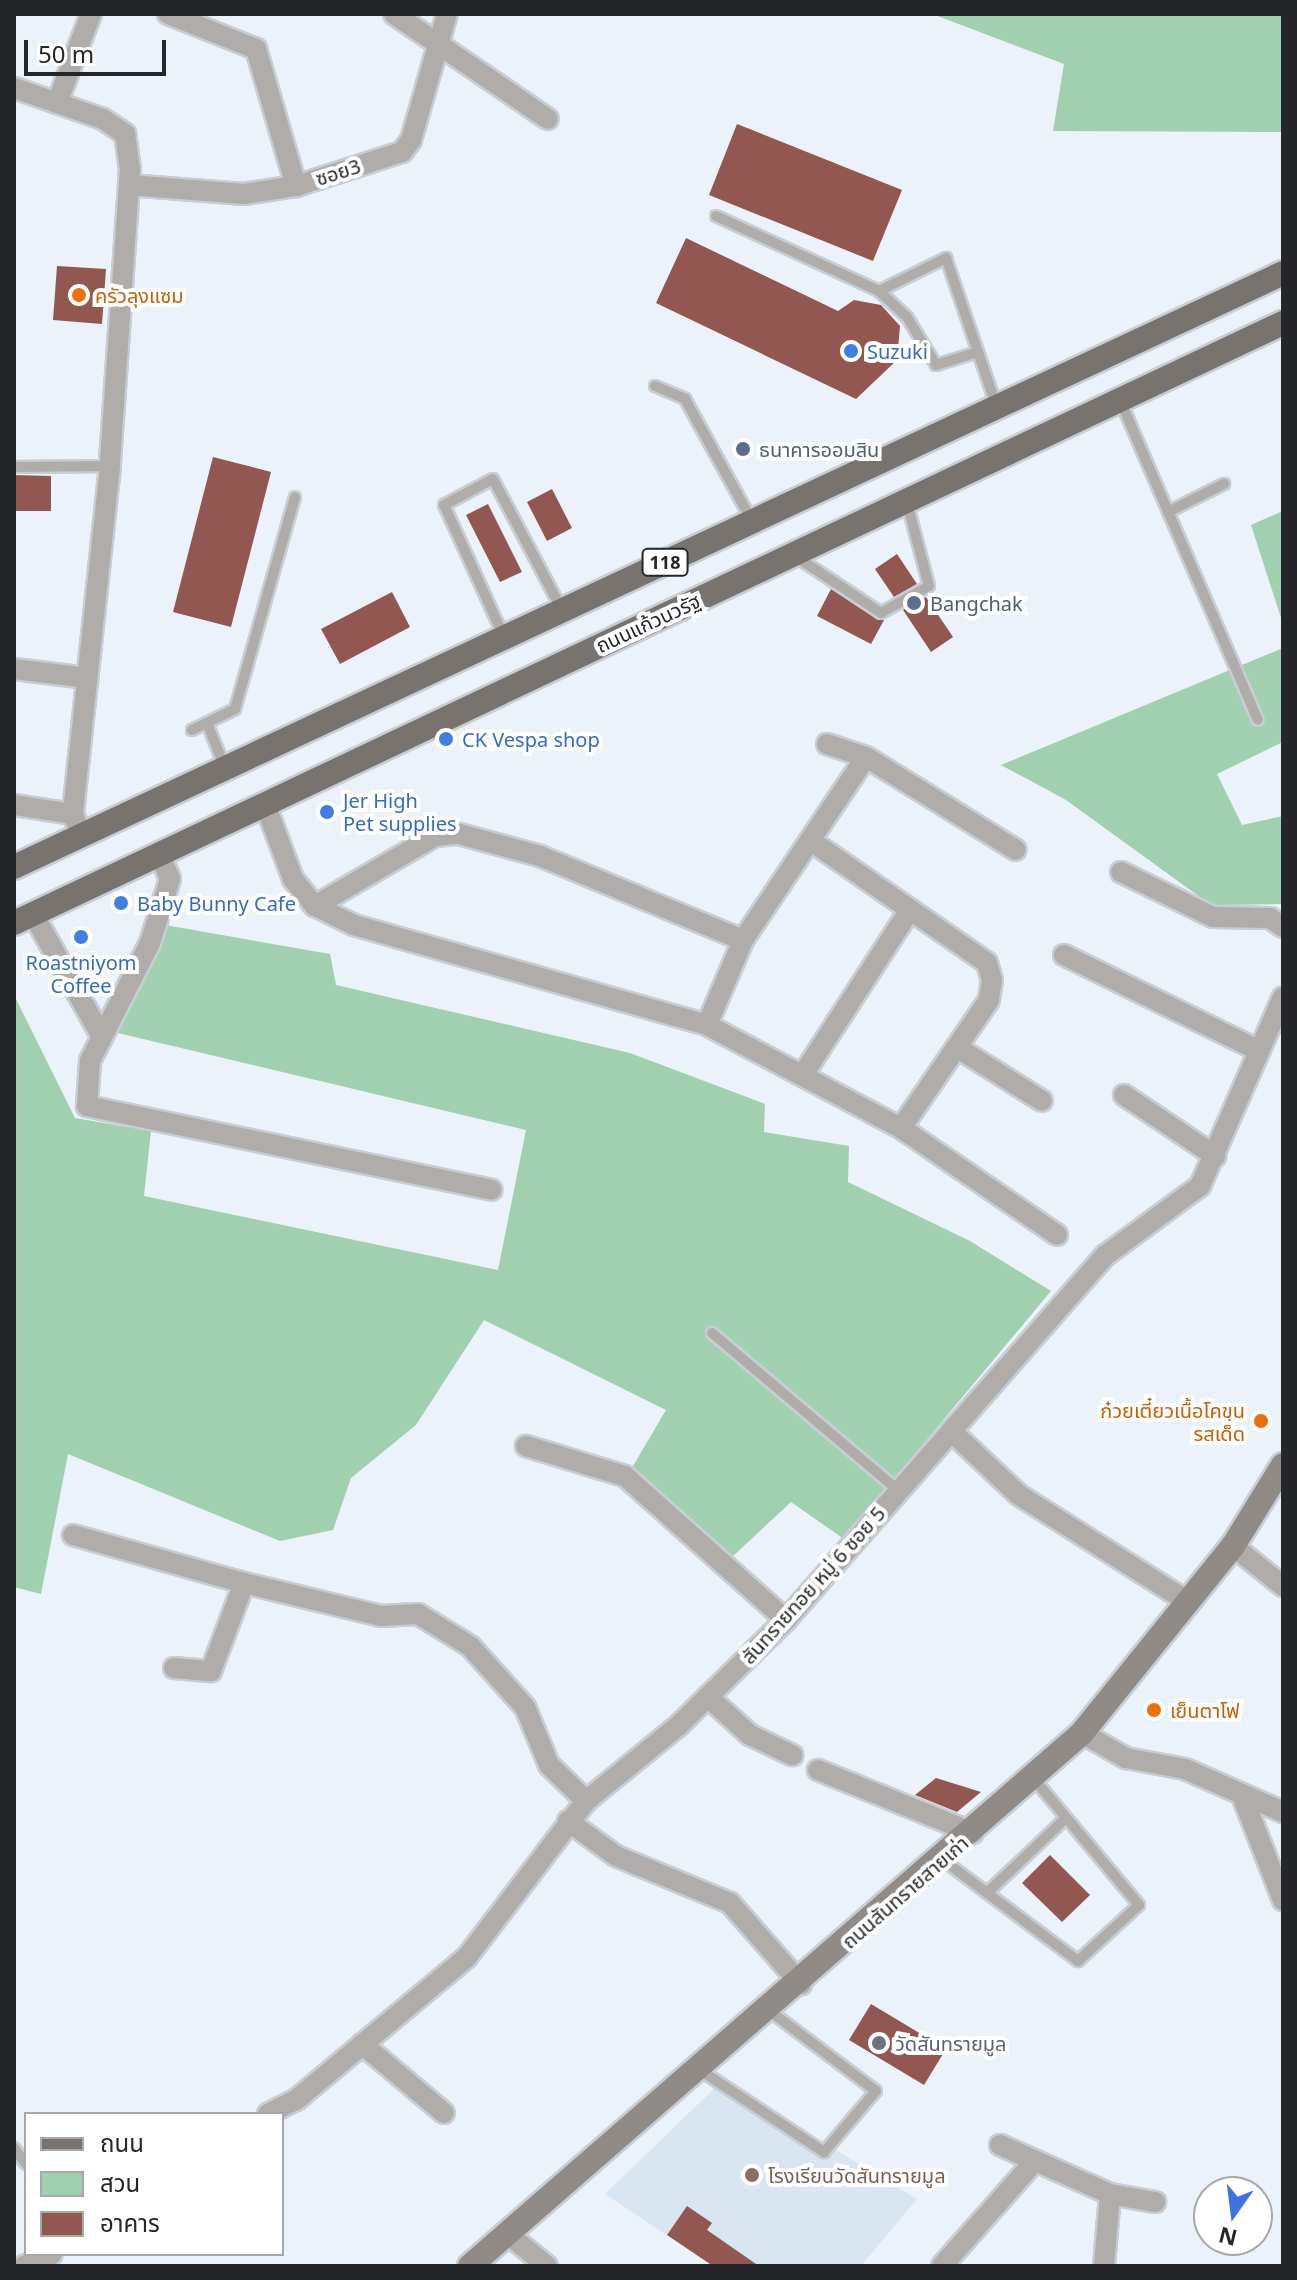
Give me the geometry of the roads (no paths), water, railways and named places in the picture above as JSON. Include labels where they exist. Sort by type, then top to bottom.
[{"type":"main road","name":"118","points":[[14,867],[77,824],[225,768],[1283,273]]},
{"type":"main road","name":"ถนนแก้วนวรัฐ","points":[[23,918],[1282,326]]},
{"type":"main road","name":"ถนนสันทรายสายเก่า","points":[[470,2266],[770,2011],[1034,1779],[1082,1733],[1233,1546],[1283,1465]]},
{"type":"street","points":[[57,103],[91,14]]},
{"type":"street","points":[[168,14],[204,20],[256,49],[296,186]]},
{"type":"street","points":[[394,14],[548,119]]},
{"type":"street","name":"ซอย3","points":[[129,185],[244,194],[296,186],[402,152],[411,140],[447,14]]},
{"type":"street","points":[[14,88],[57,103],[125,134],[129,185],[110,466],[87,678],[77,824],[14,805]]},
{"type":"street","points":[[14,669],[87,678]]},
{"type":"street","points":[[827,744],[866,757],[1016,850]]},
{"type":"street","points":[[707,1025],[743,940],[866,757]]},
{"type":"street","points":[[265,804],[293,879],[315,906],[354,925],[707,1025],[804,1073],[901,1128],[1057,1235]]},
{"type":"street","points":[[315,906],[435,836],[459,834],[540,856],[743,940]]},
{"type":"street","points":[[811,841],[910,910],[990,972],[989,1000],[901,1128]]},
{"type":"street","points":[[159,854],[170,879],[150,943],[90,1061],[87,1106],[491,1190]]},
{"type":"street","points":[[1121,872],[1213,917],[1270,918],[1283,927]]},
{"type":"street","points":[[804,1073],[910,910]]},
{"type":"street","points":[[23,918],[102,1037]]},
{"type":"street","points":[[1064,955],[1256,1049]]},
{"type":"street","name":"สันทรายทอย หมู่ 6 ซอย 5","points":[[272,2112],[296,2100],[467,1957],[586,1801],[708,1697],[786,1620],[1106,1255],[1200,1186],[1215,1156],[1256,1049],[1283,997]]},
{"type":"street","points":[[958,1048],[1042,1101]]},
{"type":"street","points":[[1124,1095],[1215,1156]]},
{"type":"street","points":[[951,1431],[1019,1495],[1190,1603]]},
{"type":"street","points":[[526,1446],[625,1476],[786,1620]]},
{"type":"street","points":[[73,1535],[244,1583],[381,1616],[418,1614],[470,1646],[525,1707],[549,1765],[586,1801]]},
{"type":"street","points":[[1233,1546],[1283,1586]]},
{"type":"street","points":[[174,1668],[211,1671],[244,1583]]},
{"type":"street","points":[[708,1697],[750,1735],[792,1755]]},
{"type":"street","points":[[1082,1733],[1126,1758],[1185,1769],[1243,1798],[1283,1812]]},
{"type":"street","points":[[818,1770],[973,1833]]},
{"type":"street","points":[[1243,1798],[1283,1900]]},
{"type":"street","points":[[568,1821],[616,1856],[730,1903],[801,1984]]},
{"type":"street","points":[[362,2044],[444,2113]]},
{"type":"street","points":[[1000,2145],[1033,2163],[1110,2194],[1155,2202]]},
{"type":"street","points":[[942,2266],[1033,2163]]},
{"type":"street","points":[[1104,2266],[1110,2194]]},
{"type":"street","points":[[509,2235],[547,2266]]},
{"type":"lane","points":[[716,216],[879,291],[907,317],[936,365],[978,352]]},
{"type":"lane","points":[[879,291],[946,258],[997,407]]},
{"type":"lane","points":[[655,386],[685,399],[752,521]]},
{"type":"lane","points":[[1120,400],[1258,720]]},
{"type":"lane","points":[[14,467],[110,466]]},
{"type":"lane","points":[[504,637],[444,505],[493,479],[562,610]]},
{"type":"lane","points":[[1168,512],[1224,484]]},
{"type":"lane","points":[[192,730],[235,709],[295,497]]},
{"type":"lane","points":[[793,555],[881,613],[929,586],[907,501]]},
{"type":"lane","points":[[207,723],[225,768]]},
{"type":"lane","points":[[712,1333],[899,1491]]},
{"type":"lane","points":[[943,1860],[1078,1961],[1139,1905],[1034,1779]]},
{"type":"lane","points":[[987,1893],[1066,1818]]},
{"type":"lane","points":[[700,2070],[824,2152],[876,2091],[770,2011]]},
{"type":"place","name":"ครัวลุงแซม","points":[[79,295]]},
{"type":"place","name":"Suzuki","points":[[851,351]]},
{"type":"place","name":"ธนาคารออมสิน","points":[[743,449]]},
{"type":"place","name":"Bangchak","points":[[914,603]]},
{"type":"place","name":"CK Vespa shop","points":[[446,739]]},
{"type":"place","name":"Jer High Pet supplies","points":[[327,812]]},
{"type":"place","name":"Baby Bunny Cafe","points":[[121,903]]},
{"type":"place","name":"Roastniyom Coffee","points":[[81,937]]},
{"type":"place","name":"ก๋วยเตี๋ยวเนื้อโคขุน รสเด็ด","points":[[1261,1421]]},
{"type":"place","name":"เย็นตาโฟ","points":[[1154,1710]]},
{"type":"place","name":"วัดสันทรายมูล","points":[[879,2043]]},
{"type":"place","name":"โรงเรียนวัดสันทรายมูล","points":[[752,2175]]}]
